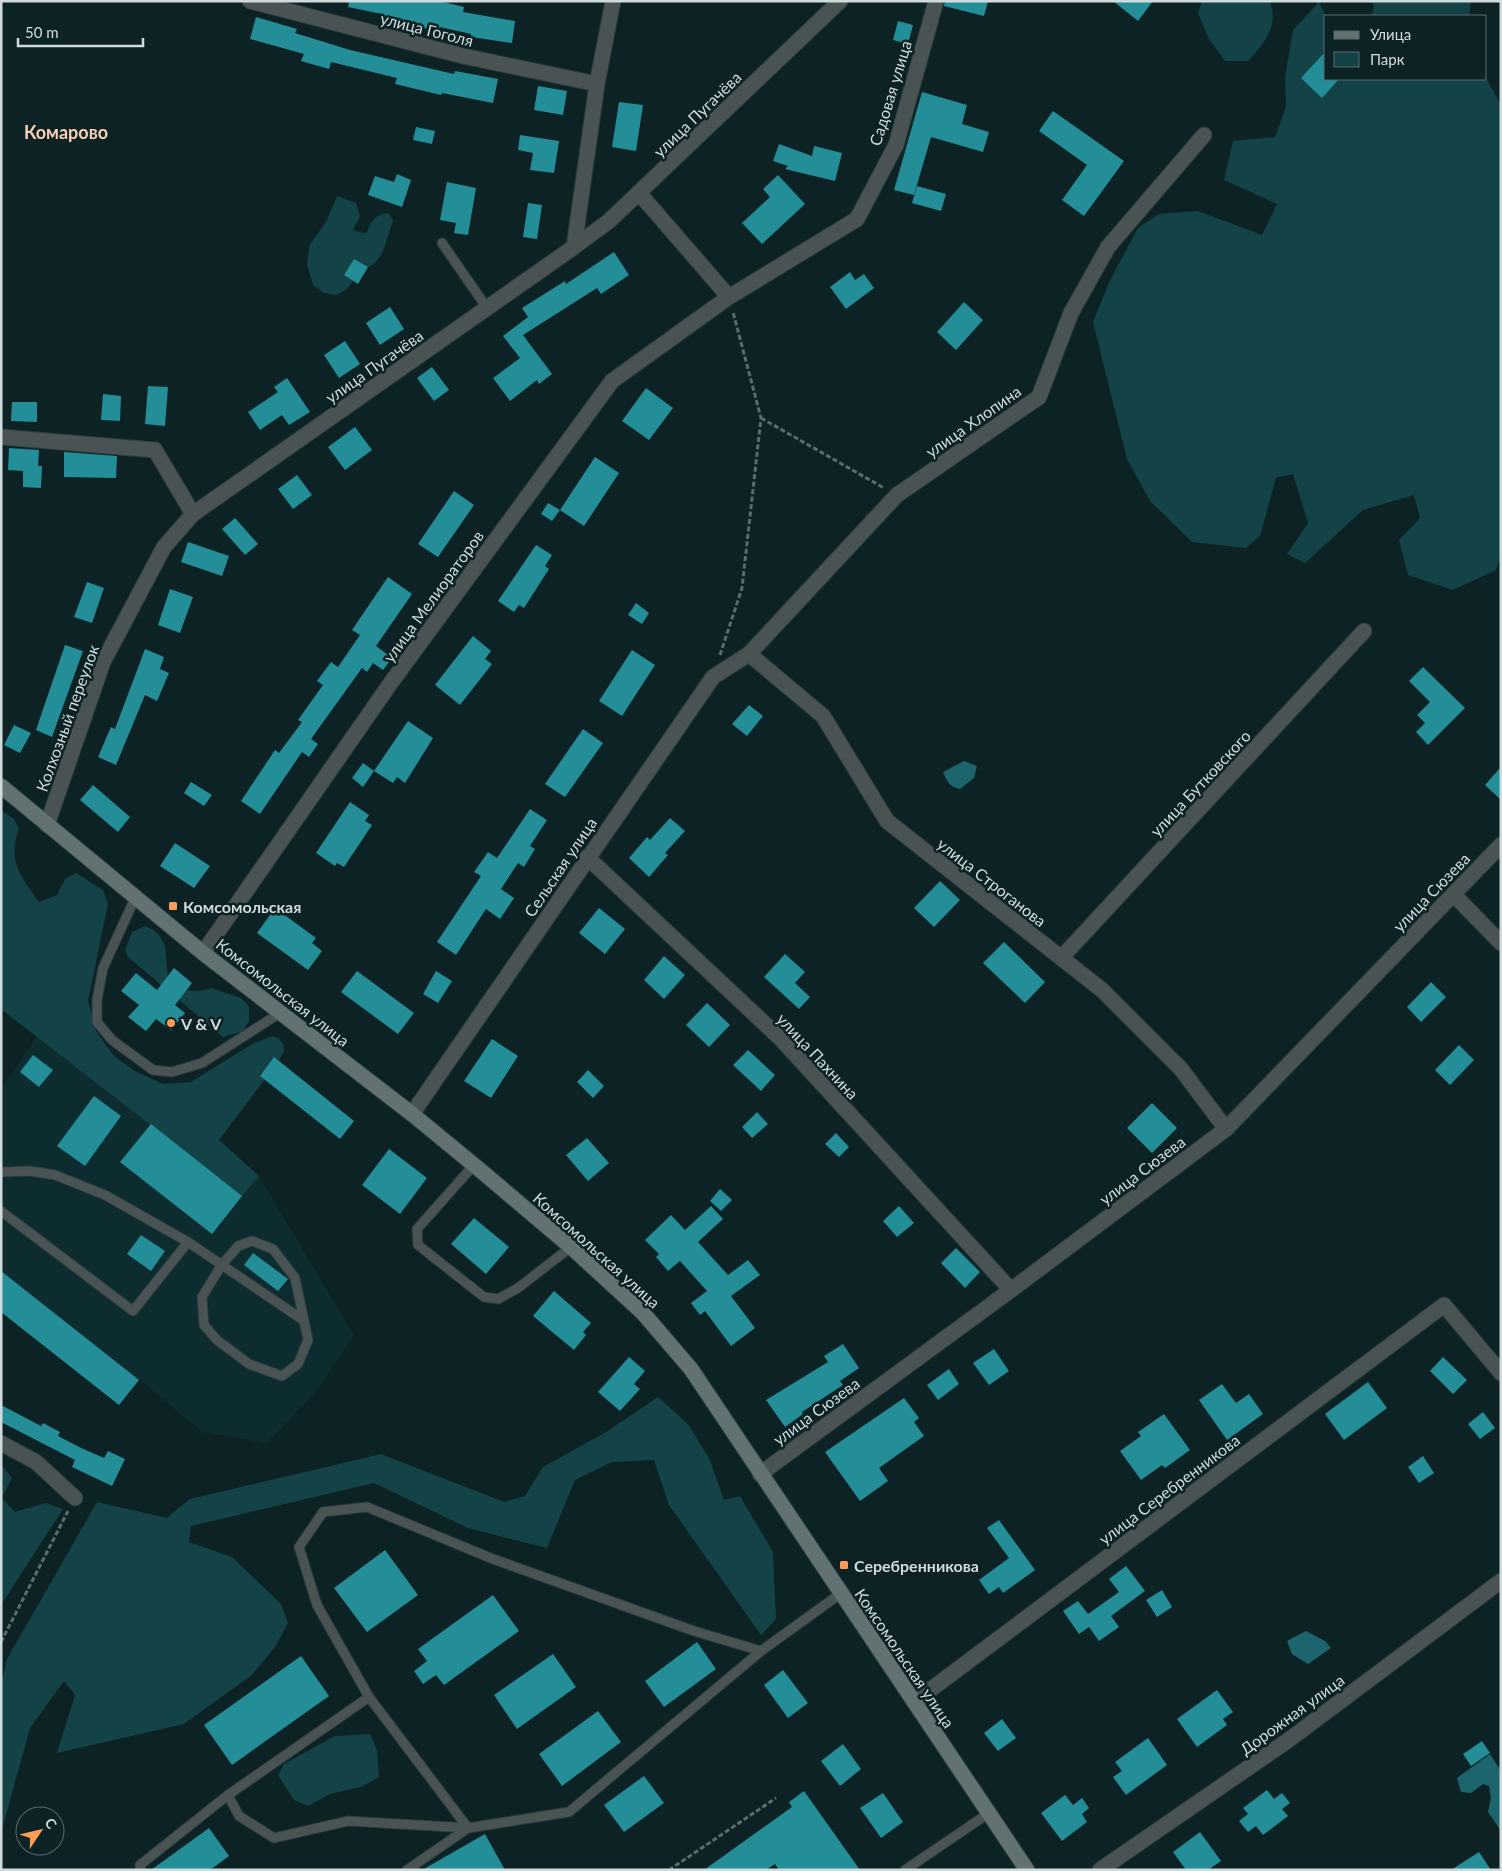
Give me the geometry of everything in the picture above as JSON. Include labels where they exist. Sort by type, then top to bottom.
[{"type":"main road","name":"Комсомольская улица","points":[[1,786],[203,953],[412,1114],[571,1247],[643,1313],[691,1369],[840,1594],[1028,1870]]},
{"type":"street","name":"улица Гоголя","points":[[250,1],[463,56],[597,84]]},
{"type":"street","points":[[574,247],[597,84],[613,1]]},
{"type":"street","name":"улица Пугачёва","points":[[193,514],[610,221],[840,1]]},
{"type":"street","name":"Садовая улица","points":[[729,297],[857,219],[896,145],[936,1]]},
{"type":"street","name":"улица Хлопина","points":[[749,654],[897,495],[1040,397],[1071,313],[1108,247],[1204,136]]},
{"type":"street","points":[[639,193],[729,297]]},
{"type":"street","name":"улица Мелиораторов","points":[[203,953],[390,684],[612,381],[729,297]]},
{"type":"street","points":[[1,437],[155,450],[193,514]]},
{"type":"street","name":"Колхозный переулок","points":[[47,825],[103,662],[164,547],[193,514]]},
{"type":"street","name":"улица Бутковского","points":[[1061,958],[1364,631]]},
{"type":"street","name":"Сельская улица","points":[[412,1114],[587,857],[713,677],[749,654]]},
{"type":"street","name":"улица Строганова","points":[[749,654],[823,716],[887,821],[1102,990],[1181,1069],[1226,1129]]},
{"type":"street","name":"улица Сюзева","points":[[760,1474],[1226,1129],[1501,845]]},
{"type":"street","name":"улица Пахнина","points":[[587,857],[780,1038],[1011,1290]]},
{"type":"street","points":[[1454,895],[1501,943]]},
{"type":"street","name":"улица Серебренникова","points":[[914,1702],[1444,1306],[1501,1372]]},
{"type":"street","points":[[1,1443],[36,1462],[74,1498]]},
{"type":"street","name":"Дорожная улица","points":[[1100,1870],[1290,1739],[1501,1581]]},
{"type":"lane","points":[[442,243],[487,308]]},
{"type":"lane","points":[[136,896],[103,968],[97,1000],[98,1022],[112,1040],[153,1070],[172,1072],[202,1063],[280,1013]]},
{"type":"lane","points":[[474,1165],[416,1229],[418,1245],[484,1297],[498,1299],[518,1288],[571,1247]]},
{"type":"lane","points":[[1,1172],[30,1171],[55,1175],[105,1195],[188,1242],[220,1266],[303,1320]]},
{"type":"lane","points":[[1,1211],[133,1311],[188,1242]]},
{"type":"lane","points":[[252,1241],[273,1248],[295,1278],[308,1340],[298,1364],[282,1376],[249,1364],[217,1340],[204,1325],[202,1297],[220,1266],[238,1246],[252,1241]]},
{"type":"lane","points":[[468,1828],[369,1698],[317,1605],[299,1547],[323,1512],[367,1507],[493,1559],[694,1630],[761,1651]]},
{"type":"lane","points":[[228,1796],[239,1816],[274,1838],[348,1821],[468,1828],[570,1812],[761,1651],[840,1594]]},
{"type":"lane","points":[[141,1870],[140,1865],[228,1796],[369,1698]]},
{"type":"lane","points":[[905,1870],[989,1814]]},
{"type":"lane","points":[[407,1870],[468,1828]]},
{"type":"path","points":[[713,677],[742,588],[761,418],[729,297]]},
{"type":"path","points":[[761,418],[897,495]]},
{"type":"path","points":[[1,1642],[74,1498]]},
{"type":"path","points":[[669,1870],[776,1798]]},
{"type":"shaded area","points":[[964,761],[977,766],[974,778],[960,789],[947,781],[943,772]]},
{"type":"shaded area","points":[[37,1036],[242,1196],[259,1176],[354,1335],[315,1393],[267,1443],[202,1432],[140,1380],[119,1405],[1,1312],[1,1089]]},
{"type":"shaded area","points":[[1306,1631],[1325,1641],[1331,1648],[1308,1664],[1292,1654],[1287,1641]]},
{"type":"shaded area","points":[[1490,1754],[1501,1771],[1501,1831],[1488,1812],[1491,1798],[1489,1786],[1483,1784],[1471,1793],[1461,1792],[1457,1778]]},
{"type":"green space","points":[[1202,1],[1270,1],[1273,19],[1271,27],[1265,41],[1249,61],[1225,61],[1209,39],[1198,13]]},
{"type":"green space","points":[[1372,1],[1471,1],[1469,15],[1372,15],[1374,7]]},
{"type":"green space","points":[[1319,2],[1325,15],[1324,80],[1487,80],[1501,105],[1501,554],[1496,570],[1453,590],[1408,575],[1399,540],[1420,518],[1414,495],[1363,510],[1305,563],[1287,554],[1308,523],[1293,474],[1276,478],[1260,536],[1246,548],[1192,542],[1150,501],[1127,459],[1093,322],[1110,280],[1138,228],[1159,214],[1198,211],[1262,235],[1277,204],[1224,180],[1233,141],[1275,137],[1286,107],[1285,77],[1293,30]]},
{"type":"green space","points":[[337,196],[356,203],[360,216],[353,230],[363,233],[367,232],[374,219],[388,213],[393,221],[382,254],[374,264],[368,267],[354,259],[344,275],[353,281],[347,289],[336,295],[324,293],[313,285],[307,265],[309,246],[326,222]]},
{"type":"green space","points":[[1,810],[14,819],[19,829],[16,840],[15,859],[22,876],[39,902],[57,895],[65,879],[76,873],[103,890],[108,904],[88,1001],[96,1031],[114,1056],[135,1071],[163,1084],[191,1082],[252,1044],[272,1036],[278,1038],[283,1044],[284,1052],[278,1061],[274,1058],[260,1075],[265,1079],[219,1140],[259,1176],[242,1196],[1,1009]]},
{"type":"green space","points":[[145,926],[159,935],[165,946],[168,976],[186,990],[200,991],[211,988],[241,998],[249,1007],[249,1021],[243,1031],[223,1037],[128,957],[125,950],[132,932]]},
{"type":"green space","points":[[658,1397],[688,1424],[709,1458],[724,1500],[740,1496],[773,1552],[776,1619],[761,1635],[669,1505],[654,1460],[612,1462],[575,1480],[547,1548],[468,1528],[374,1483],[191,1526],[189,1542],[232,1557],[281,1604],[288,1623],[275,1647],[252,1675],[184,1724],[57,1753],[75,1695],[64,1681],[30,1728],[1,1833],[1,1685],[7,1659],[97,1502],[167,1518],[190,1499],[381,1454],[504,1502],[525,1496],[543,1467],[606,1432]]},
{"type":"green space","points":[[1,1464],[12,1478],[2,1498],[15,1512],[46,1503],[63,1509],[1,1605]]},
{"type":"green space","points":[[370,1734],[377,1750],[379,1777],[361,1787],[330,1794],[308,1806],[294,1800],[278,1775],[284,1764],[335,1736]]},
{"type":"building","points":[[349,1],[439,1],[464,7],[463,12],[515,21],[512,43],[471,37],[471,34],[440,27],[439,31],[381,20],[382,14],[348,7]]},
{"type":"building","points":[[945,1],[988,1],[984,16],[944,6]]},
{"type":"building","points":[[1113,1],[1153,1],[1138,21]]},
{"type":"building","points":[[256,17],[297,29],[295,33],[350,50],[454,74],[455,71],[498,79],[493,103],[442,93],[441,95],[395,84],[397,78],[331,62],[329,69],[301,61],[304,54],[250,39]]},
{"type":"building","points":[[898,21],[913,25],[908,44],[893,40]]},
{"type":"building","points":[[1324,53],[1324,80],[1338,80],[1322,98],[1301,78]]},
{"type":"building","points":[[538,86],[567,91],[563,115],[534,110]]},
{"type":"building","points":[[922,92],[967,105],[962,124],[989,132],[983,152],[931,137],[914,195],[894,190]]},
{"type":"building","points":[[619,102],[643,105],[636,151],[612,147]]},
{"type":"building","points":[[1053,111],[1124,161],[1084,216],[1062,200],[1087,165],[1039,131]]},
{"type":"building","points":[[416,127],[435,131],[432,144],[413,140]]},
{"type":"building","points":[[520,135],[559,141],[554,173],[530,170],[533,153],[518,150]]},
{"type":"building","points":[[779,144],[812,156],[814,146],[842,153],[835,181],[785,169],[788,166],[773,161]]},
{"type":"building","points":[[397,174],[411,180],[402,207],[368,195],[375,176],[394,182]]},
{"type":"building","points":[[778,175],[805,204],[762,244],[742,223],[770,197],[763,189]]},
{"type":"building","points":[[447,182],[476,188],[468,235],[454,233],[456,223],[440,220]]},
{"type":"building","points":[[917,186],[946,194],[941,211],[912,203]]},
{"type":"building","points":[[528,203],[542,205],[537,239],[523,237]]},
{"type":"building","points":[[614,252],[629,275],[601,294],[597,288],[523,335],[552,374],[539,384],[537,380],[510,401],[493,378],[520,358],[503,336],[528,317],[522,308],[565,281],[566,284]]},
{"type":"building","points":[[354,259],[368,267],[358,284],[344,275]]},
{"type":"building","points":[[850,272],[855,280],[864,274],[874,288],[846,309],[830,287]]},
{"type":"building","points":[[964,302],[983,320],[956,350],[937,332]]},
{"type":"building","points":[[390,307],[404,329],[380,345],[366,323]]},
{"type":"building","points":[[345,341],[360,364],[339,378],[324,355]]},
{"type":"building","points":[[432,367],[449,390],[434,401],[417,378]]},
{"type":"building","points":[[287,378],[310,412],[289,425],[282,415],[260,430],[248,412],[278,392],[274,387]]},
{"type":"building","points":[[148,386],[168,387],[165,426],[145,424]]},
{"type":"building","points":[[646,388],[673,408],[649,440],[622,421]]},
{"type":"building","points":[[103,394],[121,396],[120,421],[101,420]]},
{"type":"building","points":[[12,402],[37,402],[37,422],[11,421]]},
{"type":"building","points":[[355,427],[372,450],[345,470],[328,447]]},
{"type":"building","points":[[9,448],[39,450],[38,466],[42,466],[41,488],[23,487],[23,471],[8,470]]},
{"type":"building","points":[[64,452],[117,456],[116,478],[64,477]]},
{"type":"building","points":[[595,457],[619,473],[584,526],[560,510]]},
{"type":"building","points":[[297,475],[312,495],[293,509],[278,489]]},
{"type":"building","points":[[454,491],[474,505],[438,557],[418,544]]},
{"type":"building","points":[[548,503],[560,510],[552,521],[541,514]]},
{"type":"building","points":[[235,518],[258,544],[245,555],[222,529]]},
{"type":"building","points":[[188,542],[229,556],[222,576],[181,562]]},
{"type":"building","points":[[536,545],[552,555],[545,566],[549,569],[524,608],[519,605],[514,612],[498,601]]},
{"type":"building","points":[[388,577],[412,594],[376,646],[392,658],[383,670],[373,663],[367,672],[362,668],[311,739],[318,744],[309,757],[302,752],[260,814],[241,801],[275,750],[279,753],[302,722],[298,720],[323,685],[317,681],[331,662],[338,667],[360,635],[352,630]]},
{"type":"building","points":[[87,582],[104,588],[92,623],[74,617]]},
{"type":"building","points":[[170,589],[193,597],[180,633],[158,625]]},
{"type":"building","points":[[636,603],[649,613],[642,624],[628,615]]},
{"type":"building","points":[[473,636],[491,651],[485,659],[492,664],[460,705],[435,685]]},
{"type":"building","points":[[65,645],[83,651],[52,737],[36,730]]},
{"type":"building","points":[[145,649],[164,657],[160,669],[169,673],[157,701],[145,695],[116,765],[98,757],[111,727],[115,729]]},
{"type":"building","points":[[632,650],[655,665],[622,716],[599,701]]},
{"type":"building","points":[[1423,667],[1465,708],[1428,745],[1416,732],[1425,723],[1417,715],[1430,702],[1409,681]]},
{"type":"building","points":[[749,705],[763,716],[747,736],[732,724]]},
{"type":"building","points":[[408,721],[433,738],[405,783],[397,777],[393,783],[374,771]]},
{"type":"building","points":[[14,725],[31,733],[20,753],[4,745]]},
{"type":"building","points":[[583,729],[603,743],[565,797],[545,784]]},
{"type":"building","points":[[363,763],[374,771],[363,787],[352,778]]},
{"type":"building","points":[[1501,767],[1501,800],[1485,785]]},
{"type":"building","points":[[191,782],[212,795],[204,806],[184,793]]},
{"type":"building","points":[[93,785],[130,817],[118,832],[80,800]]},
{"type":"building","points":[[350,802],[369,815],[365,821],[372,825],[344,867],[337,863],[335,866],[316,853]]},
{"type":"building","points":[[530,809],[547,820],[530,846],[535,849],[524,867],[518,863],[501,889],[514,898],[500,919],[486,909],[456,955],[437,942],[481,876],[474,872],[488,852],[497,858]]},
{"type":"building","points":[[670,818],[685,831],[665,853],[668,855],[649,877],[629,858],[647,837],[650,840]]},
{"type":"building","points":[[175,843],[210,866],[194,888],[160,866]]},
{"type":"building","points":[[940,881],[960,900],[934,927],[914,908]]},
{"type":"building","points":[[275,908],[316,938],[312,943],[322,951],[308,970],[257,933]]},
{"type":"building","points":[[599,908],[625,929],[605,954],[579,933]]},
{"type":"building","points":[[1004,942],[1045,982],[1025,1003],[983,963]]},
{"type":"building","points":[[785,954],[805,972],[795,983],[810,997],[799,1009],[764,977]]},
{"type":"building","points":[[664,956],[685,975],[664,999],[644,980]]},
{"type":"building","points":[[174,968],[192,983],[175,1005],[185,1013],[171,1030],[156,1019],[146,1031],[128,1017],[139,1005],[121,991],[136,973],[157,990]]},
{"type":"building","points":[[357,971],[414,1013],[398,1034],[341,992]]},
{"type":"building","points":[[436,971],[452,981],[438,1003],[423,994]]},
{"type":"building","points":[[1431,982],[1446,997],[1421,1022],[1407,1007]]},
{"type":"building","points":[[707,1003],[730,1025],[709,1047],[686,1025]]},
{"type":"building","points":[[492,1039],[518,1056],[491,1098],[464,1081]]},
{"type":"building","points":[[1459,1045],[1474,1060],[1450,1085],[1435,1070]]},
{"type":"building","points":[[748,1050],[775,1075],[761,1091],[733,1065]]},
{"type":"building","points":[[33,1055],[53,1070],[39,1087],[20,1072]]},
{"type":"building","points":[[274,1057],[354,1121],[340,1139],[260,1076]]},
{"type":"building","points":[[588,1070],[604,1086],[593,1098],[577,1082]]},
{"type":"building","points":[[94,1096],[121,1116],[85,1166],[57,1146]]},
{"type":"building","points":[[1152,1103],[1177,1128],[1152,1153],[1127,1128]]},
{"type":"building","points":[[757,1112],[768,1124],[752,1138],[742,1127]]},
{"type":"building","points":[[151,1124],[242,1196],[212,1234],[120,1162]]},
{"type":"building","points":[[836,1133],[849,1147],[839,1157],[825,1144]]},
{"type":"building","points":[[587,1138],[609,1163],[588,1181],[566,1155]]},
{"type":"building","points":[[389,1149],[427,1178],[400,1214],[362,1185]]},
{"type":"building","points":[[720,1189],[732,1200],[721,1211],[710,1201]]},
{"type":"building","points":[[711,1206],[723,1219],[698,1242],[728,1275],[748,1260],[760,1275],[731,1296],[755,1328],[731,1346],[705,1311],[700,1315],[691,1303],[707,1291],[680,1261],[668,1271],[656,1257],[659,1254],[645,1240],[671,1215],[685,1230]]},
{"type":"building","points":[[899,1206],[914,1223],[897,1237],[883,1221]]},
{"type":"building","points":[[474,1218],[509,1247],[486,1274],[451,1244]]},
{"type":"building","points":[[141,1235],[165,1251],[151,1271],[127,1254]]},
{"type":"building","points":[[956,1248],[980,1272],[965,1288],[941,1263]]},
{"type":"building","points":[[253,1253],[288,1279],[278,1291],[244,1265]]},
{"type":"building","points":[[1,1271],[139,1380],[119,1405],[1,1312]]},
{"type":"building","points":[[554,1291],[591,1323],[583,1332],[586,1335],[574,1350],[533,1316]]},
{"type":"building","points":[[843,1344],[859,1368],[840,1381],[843,1385],[802,1412],[803,1414],[785,1427],[766,1400],[828,1362],[824,1356]]},
{"type":"building","points":[[994,1349],[1009,1371],[989,1385],[973,1363]]},
{"type":"building","points":[[629,1357],[645,1371],[634,1384],[640,1389],[620,1411],[598,1392]]},
{"type":"building","points":[[1443,1357],[1467,1380],[1453,1394],[1430,1371]]},
{"type":"building","points":[[949,1369],[959,1384],[938,1400],[927,1385]]},
{"type":"building","points":[[1368,1382],[1387,1408],[1344,1440],[1325,1414]]},
{"type":"building","points":[[1222,1384],[1236,1403],[1249,1394],[1263,1414],[1227,1440],[1199,1400]]},
{"type":"building","points":[[904,1398],[919,1418],[914,1422],[924,1436],[879,1468],[888,1481],[860,1501],[825,1452]]},
{"type":"building","points":[[1,1405],[41,1426],[43,1423],[60,1432],[58,1436],[81,1448],[104,1458],[108,1451],[125,1459],[112,1486],[72,1467],[75,1460],[1,1422]]},
{"type":"building","points":[[1483,1412],[1495,1428],[1480,1439],[1468,1424]]},
{"type":"building","points":[[1164,1414],[1190,1450],[1165,1468],[1162,1465],[1141,1480],[1120,1451],[1141,1436],[1138,1432]]},
{"type":"building","points":[[1423,1456],[1434,1473],[1419,1483],[1408,1467]]},
{"type":"building","points":[[999,1520],[1035,1570],[1003,1593],[999,1587],[989,1594],[979,1580],[1009,1558],[987,1528]]},
{"type":"building","points":[[385,1550],[418,1595],[367,1632],[334,1588]]},
{"type":"building","points":[[1126,1566],[1145,1591],[1111,1616],[1119,1627],[1099,1641],[1089,1627],[1079,1634],[1063,1611],[1078,1601],[1088,1614],[1119,1592],[1109,1579]]},
{"type":"building","points":[[1162,1590],[1172,1607],[1157,1617],[1146,1600]]},
{"type":"building","points":[[493,1595],[519,1631],[444,1685],[436,1675],[423,1684],[414,1671],[427,1661],[418,1649]]},
{"type":"building","points":[[697,1642],[716,1669],[664,1707],[645,1681]]},
{"type":"building","points":[[553,1654],[576,1687],[517,1729],[494,1695]]},
{"type":"building","points":[[301,1656],[329,1696],[232,1765],[204,1725]]},
{"type":"building","points":[[783,1670],[808,1703],[788,1718],[764,1685]]},
{"type":"building","points":[[1217,1690],[1233,1712],[1223,1719],[1227,1725],[1197,1747],[1177,1719]]},
{"type":"building","points":[[598,1711],[621,1742],[562,1786],[539,1754]]},
{"type":"building","points":[[1002,1719],[1016,1738],[998,1751],[984,1733]]},
{"type":"building","points":[[1148,1738],[1167,1765],[1126,1795],[1113,1777],[1122,1771],[1115,1762]]},
{"type":"building","points":[[1482,1741],[1490,1753],[1471,1766],[1463,1754]]},
{"type":"building","points":[[843,1744],[861,1769],[840,1786],[821,1761]]},
{"type":"building","points":[[644,1776],[664,1803],[624,1832],[604,1805]]},
{"type":"building","points":[[1267,1790],[1274,1799],[1282,1793],[1290,1803],[1282,1809],[1288,1816],[1263,1835],[1256,1826],[1248,1832],[1239,1821],[1248,1814],[1243,1808]]},
{"type":"building","points":[[804,1791],[860,1870],[779,1870],[775,1864],[766,1870],[704,1870],[792,1807],[789,1802]]},
{"type":"building","points":[[883,1793],[903,1822],[881,1838],[860,1808]]},
{"type":"building","points":[[1065,1795],[1073,1805],[1082,1798],[1089,1808],[1082,1814],[1087,1822],[1062,1841],[1041,1813]]},
{"type":"building","points":[[209,1828],[229,1856],[210,1870],[151,1870]]},
{"type":"building","points":[[1200,1832],[1221,1861],[1208,1870],[1186,1870],[1173,1852]]},
{"type":"building","points":[[485,1834],[505,1870],[422,1870]]},
{"type":"building","points":[[1479,1852],[1491,1870],[1451,1870]]},
{"type":"place","name":"Комсомольская","points":[[173,906]]},
{"type":"place","name":"V & V","points":[[171,1023]]},
{"type":"place","name":"Серебренникова","points":[[844,1565]]},
{"type":"district","name":"Комарово","points":[[66,132]]}]
